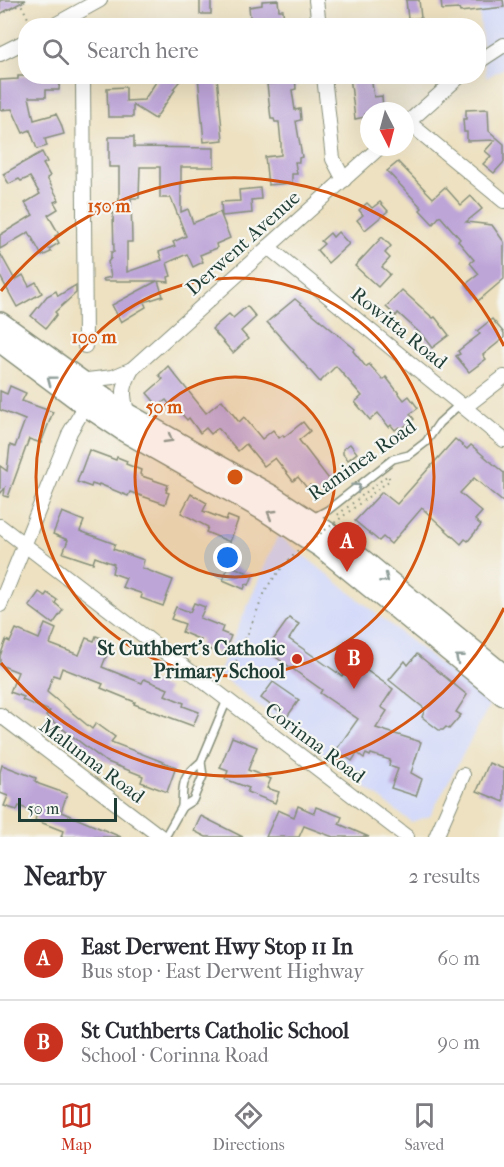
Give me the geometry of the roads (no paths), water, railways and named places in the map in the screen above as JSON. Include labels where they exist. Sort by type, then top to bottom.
[{"type":"main road","points":[[0,322],[128,415],[273,497],[334,537],[504,676]]},
{"type":"main road","points":[[0,341],[86,405],[133,436],[295,529],[338,559],[504,695]]},
{"type":"street","points":[[316,0],[317,18]]},
{"type":"street","points":[[79,18],[91,2]]},
{"type":"street","points":[[0,54],[18,44]]},
{"type":"street","points":[[486,57],[504,45]]},
{"type":"street","points":[[83,84],[85,346]]},
{"type":"street","points":[[325,84],[333,159],[344,180]]},
{"type":"street","points":[[414,117],[451,84]]},
{"type":"street","points":[[414,129],[504,201]]},
{"type":"street","name":"Derwent Avenue","points":[[79,381],[113,377],[132,369],[370,156]]},
{"type":"street","name":"Rowitta Road","points":[[268,247],[504,440]]},
{"type":"street","points":[[128,415],[123,394],[132,369]]},
{"type":"street","name":"Raminea Road","points":[[463,405],[504,377]]},
{"type":"street","points":[[0,605],[70,432],[86,405]]},
{"type":"street","name":"Corinna Road","points":[[0,526],[407,837]]},
{"type":"street","name":"Malunna Road","points":[[0,715],[163,837]]},
{"type":"street","points":[[436,837],[463,775]]},
{"type":"lane","name":"Raminea Road","points":[[309,520],[328,510],[393,459],[409,455],[426,442],[439,423],[463,405]]},
{"type":"lane","points":[[163,837],[182,807],[193,800],[203,776],[201,762],[227,700]]},
{"type":"lane","points":[[182,807],[183,784],[187,772],[201,762]]},
{"type":"place","name":"East Derwent Hwy Stop 11 In","points":[[347,572]]},
{"type":"place","name":"St Cuthbert's Catholic Primary School","points":[[297,659]]},
{"type":"place","name":"St Cuthberts Catholic School","points":[[354,689]]}]
